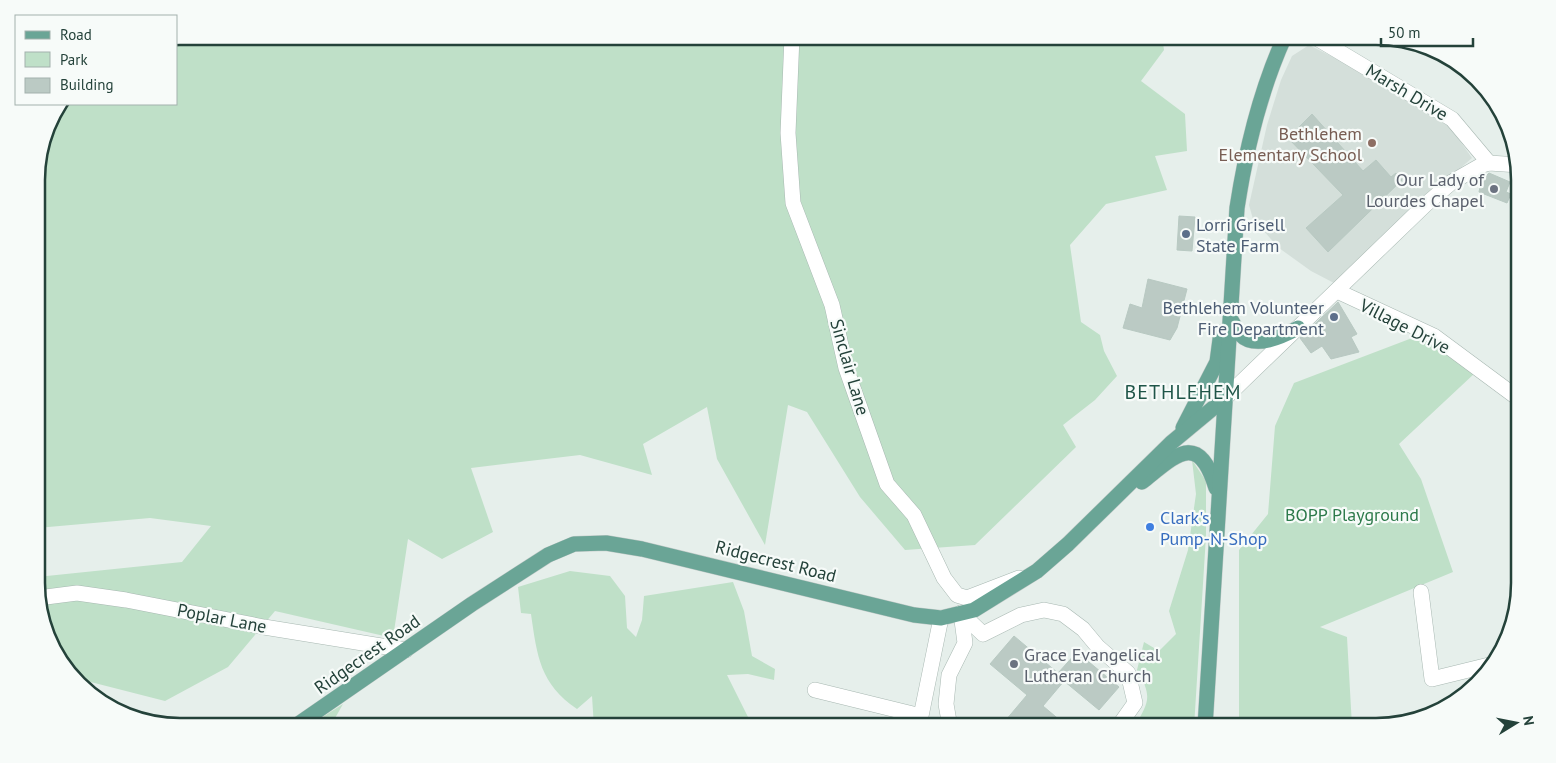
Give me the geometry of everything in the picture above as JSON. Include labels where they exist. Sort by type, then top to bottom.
[{"type":"main road","points":[[1205,718],[1224,399],[1235,247],[1243,170],[1263,91],[1281,45]]},
{"type":"main road","points":[[1180,435],[1217,362],[1225,290],[1235,247]]},
{"type":"main road","points":[[1231,320],[1240,335],[1249,339],[1277,338],[1298,328]]},
{"type":"main road","name":"Ridgecrest Road","points":[[307,718],[548,554],[574,544],[606,543],[642,549],[914,615],[941,618],[974,610],[1037,571],[1068,544],[1180,435],[1224,399]]},
{"type":"main road","points":[[1106,506],[1121,500],[1178,454],[1187,452],[1196,454],[1209,466],[1219,498]]},
{"type":"street","name":"Sinclair Lane","points":[[792,45],[788,133],[793,203],[832,305],[846,368],[887,484],[914,515],[944,578],[957,595],[967,598],[1037,571]]},
{"type":"street","name":"Marsh Drive","points":[[1328,45],[1452,119],[1489,163]]},
{"type":"street","points":[[1224,399],[1425,205],[1452,182],[1489,163],[1510,164]]},
{"type":"street","name":"Village Drive","points":[[1337,291],[1434,336],[1511,394]]},
{"type":"street","points":[[1421,592],[1432,679],[1482,667]]},
{"type":"street","name":"Poplar Lane","points":[[46,597],[77,593],[126,600],[264,627],[406,650]]},
{"type":"street","points":[[962,613],[983,634],[1021,615],[1044,610],[1063,614],[1083,629],[1098,647],[1128,673],[1135,704],[1124,718]]},
{"type":"street","points":[[948,718],[946,704],[949,675],[965,643],[962,613]]},
{"type":"street","points":[[814,690],[921,716],[941,618]]},
{"type":"shaded area","points":[[1309,45],[1353,67],[1448,124],[1472,158],[1404,217],[1334,283],[1311,271],[1279,248],[1253,219],[1249,205],[1267,125],[1281,80],[1292,56]]},
{"type":"green space","points":[[178,45],[1163,45],[1164,50],[1141,81],[1185,114],[1187,151],[1155,156],[1167,190],[1106,204],[1070,245],[1081,322],[1100,335],[1104,351],[1117,376],[1095,400],[1063,425],[1076,447],[975,545],[905,550],[860,497],[807,412],[788,405],[765,545],[717,459],[707,407],[643,444],[652,475],[580,455],[471,468],[493,532],[442,559],[408,539],[393,638],[275,611],[228,667],[165,701],[84,679],[63,651],[55,635],[46,601],[45,576],[182,562],[211,526],[150,518],[45,527],[45,171],[55,128],[68,105],[178,105]]},
{"type":"green space","name":"BOPP Playground","points":[[1420,335],[1475,373],[1399,444],[1421,479],[1453,572],[1320,627],[1347,637],[1352,718],[1239,718],[1239,550],[1268,514],[1275,426],[1294,383]]},
{"type":"green space","points":[[1192,460],[1206,481],[1206,536],[1195,718],[1139,718],[1147,698],[1145,686],[1137,670],[1144,642],[1159,651],[1176,634],[1169,611],[1188,550],[1196,494]]},
{"type":"green space","points":[[570,571],[610,576],[625,596],[627,628],[636,637],[642,620],[644,596],[733,582],[744,611],[752,656],[775,669],[774,680],[748,674],[727,675],[748,718],[593,718],[592,696],[577,709],[555,690],[548,679],[538,656],[531,614],[521,613],[518,587]]},
{"type":"green space","points":[[343,704],[335,718],[321,718]]},
{"type":"building","name":"Bethlehem Elementary School","points":[[1312,114],[1363,171],[1376,160],[1391,177],[1396,173],[1402,180],[1328,252],[1306,228],[1343,195],[1288,138]]},
{"type":"building","name":"Our Lady of Lourdes Chapel","points":[[1489,173],[1510,182],[1506,192],[1511,194],[1507,203],[1479,192],[1482,177],[1484,178]]},
{"type":"building","name":"Lorri Grisell State Farm","points":[[1179,216],[1195,217],[1192,251],[1177,250]]},
{"type":"building","points":[[1148,279],[1187,289],[1177,328],[1170,340],[1123,328],[1130,304],[1142,308]]},
{"type":"building","name":"Bethlehem Volunteer Fire Department","points":[[1338,302],[1357,334],[1351,337],[1359,352],[1331,359],[1322,346],[1311,353],[1300,338]]},
{"type":"building","name":"Grace Evangelical Lutheran Church","points":[[1014,636],[1058,673],[1077,652],[1119,687],[1099,710],[1064,681],[1043,706],[1057,718],[1008,718],[1027,695],[990,664]]},
{"type":"place","name":"Bethlehem Elementary School","points":[[1372,143]]},
{"type":"place","name":"Our Lady of Lourdes Chapel","points":[[1494,189]]},
{"type":"place","name":"Lorri Grisell State Farm","points":[[1186,234]]},
{"type":"place","name":"Bethlehem Volunteer Fire Department","points":[[1334,317]]},
{"type":"place","name":"Clark's Pump-N-Shop","points":[[1150,527]]},
{"type":"place","name":"Grace Evangelical Lutheran Church","points":[[1014,664]]},
{"type":"district","name":"BETHLEHEM","points":[[1183,392]]}]
